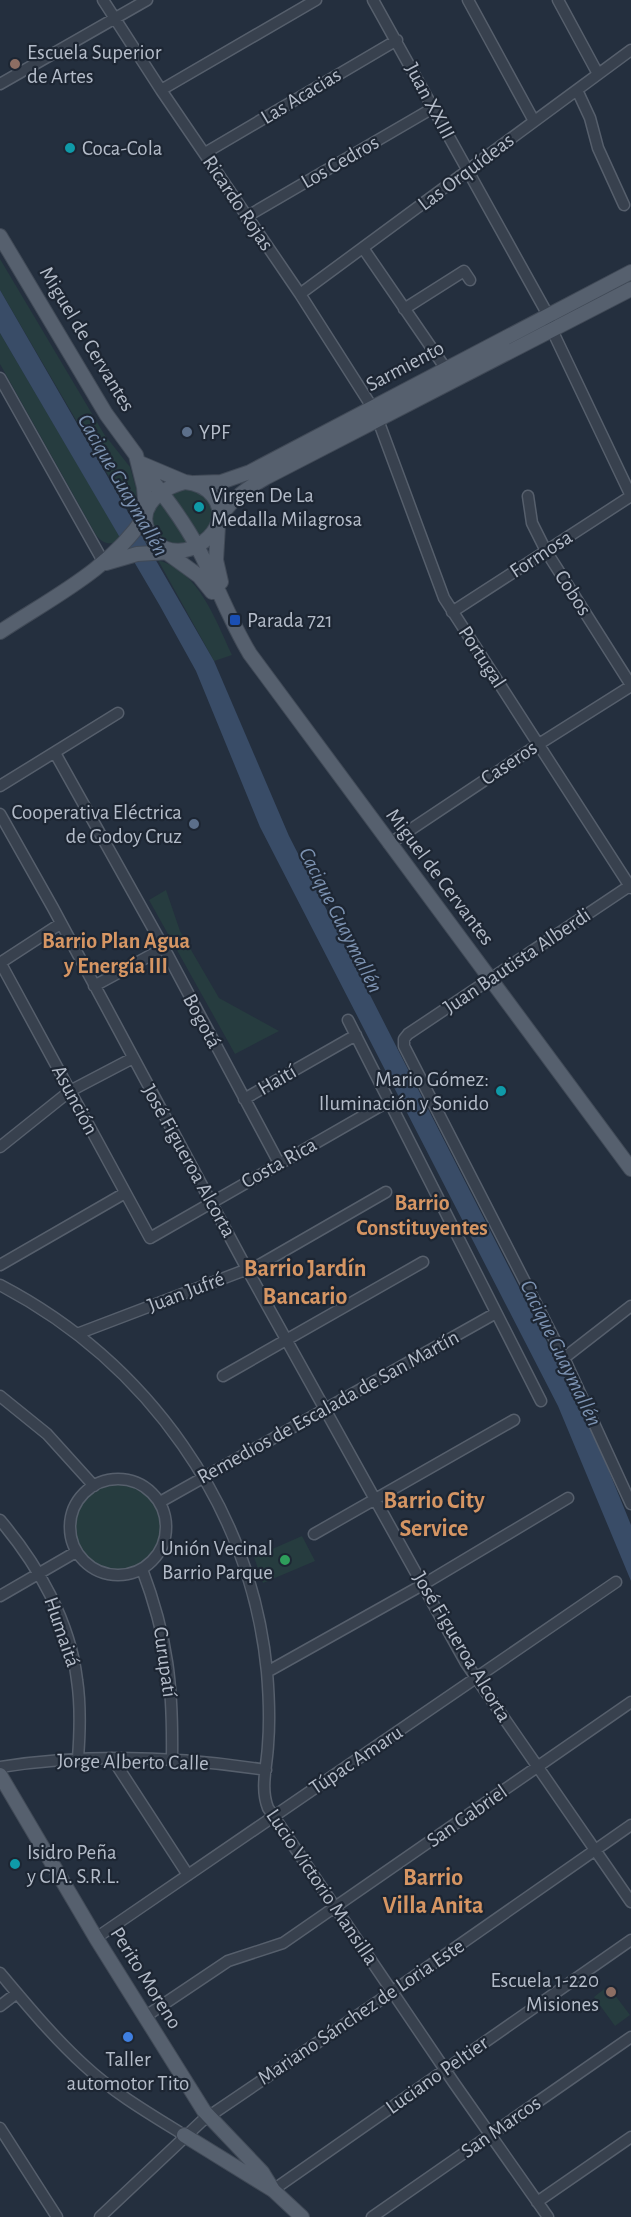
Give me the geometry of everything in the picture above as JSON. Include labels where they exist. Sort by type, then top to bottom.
[{"type":"main road","name":"Miguel de Cervantes","points":[[0,236],[106,414],[136,455],[144,487],[143,518],[148,531],[164,552],[199,576],[218,601],[224,605]]},
{"type":"main road","name":"Miguel de Cervantes","points":[[0,249],[107,429],[130,459],[190,483]]},
{"type":"main road","name":"Sarmiento","points":[[196,546],[208,537],[229,504],[246,489],[375,414],[446,369],[631,272]]},
{"type":"main road","name":"Sarmiento","points":[[190,483],[221,482],[250,472],[552,330],[631,290]]},
{"type":"main road","name":"Miguel de Cervantes","points":[[138,463],[161,492],[196,546],[255,662],[631,1169]]},
{"type":"main road","points":[[127,550],[152,502],[161,492],[190,483],[212,494],[217,504],[219,521]]},
{"type":"main road","name":"Miguel de Cervantes","points":[[219,521],[216,564],[225,598],[224,605]]},
{"type":"main road","points":[[0,632],[127,550],[183,551],[196,546]]},
{"type":"main road","name":"Perito Moreno","points":[[0,1775],[96,1938],[208,2117],[262,2172],[273,2190]]},
{"type":"main road","name":"Perito Moreno","points":[[184,2135],[273,2190],[302,2217]]},
{"type":"street","name":"Ricardo Rojas","points":[[103,0],[246,217],[300,294],[375,414]]},
{"type":"street","points":[[0,84],[147,0]]},
{"type":"street","points":[[161,90],[316,0]]},
{"type":"street","name":"Juan XXIII","points":[[373,0],[548,315],[552,330],[631,496]]},
{"type":"street","points":[[468,0],[534,121]]},
{"type":"street","points":[[558,0],[598,74]]},
{"type":"street","name":"Las Acacias","points":[[205,153],[397,40]]},
{"type":"street","name":"Las Orquídeas","points":[[300,294],[631,50]]},
{"type":"street","points":[[577,90],[590,118],[598,148],[624,205]]},
{"type":"street","name":"Los Cedros","points":[[246,217],[433,108]]},
{"type":"street","points":[[363,248],[446,369]]},
{"type":"street","points":[[404,309],[464,271],[470,280]]},
{"type":"street","points":[[0,378],[104,563]]},
{"type":"street","name":"Portugal","points":[[375,414],[444,598],[631,886]]},
{"type":"street","name":"Cobos","points":[[528,496],[532,523],[546,551],[631,685]]},
{"type":"street","name":"Formosa","points":[[452,612],[631,496]]},
{"type":"street","name":"Caseros","points":[[389,844],[631,685]]},
{"type":"street","points":[[0,786],[118,713]]},
{"type":"street","name":"Bogotá","points":[[55,753],[164,948],[279,1163]]},
{"type":"street","name":"José Figueroa Alcorta","points":[[0,814],[286,1340],[476,1677],[631,1902]]},
{"type":"street","name":"Juan Bautista Alberdi","points":[[564,1358],[404,1046],[404,1039],[490,978],[631,886]]},
{"type":"street","points":[[0,962],[60,924]]},
{"type":"street","points":[[94,986],[164,948]]},
{"type":"street","name":"Asunción","points":[[0,962],[150,1238]]},
{"type":"street","points":[[348,1020],[541,1401]]},
{"type":"street","name":"Haití","points":[[244,1099],[356,1035]]},
{"type":"street","points":[[0,1148],[70,1091],[132,1058]]},
{"type":"street","name":"Costa Rica","points":[[150,1238],[389,1101]]},
{"type":"street","name":"Juan Jufré","points":[[77,1334],[261,1264],[386,1192]]},
{"type":"street","points":[[0,1265],[125,1193]]},
{"type":"street","points":[[223,1376],[423,1262]]},
{"type":"street","name":"Lucio Victorio Mansilla","points":[[0,1285],[40,1308],[77,1334],[125,1375],[154,1406],[178,1437],[203,1478],[228,1526],[240,1560],[255,1610],[267,1672],[269,1726],[264,1799],[392,1992],[548,2217]]},
{"type":"street","points":[[631,1306],[564,1358],[631,1504]]},
{"type":"street","name":"Remedios de Escalada de San Martín","points":[[160,1502],[496,1312]]},
{"type":"street","points":[[0,1396],[47,1434],[94,1486]]},
{"type":"street","points":[[314,1534],[514,1420]]},
{"type":"street","points":[[111,1480],[130,1480],[142,1485],[160,1502],[166,1516],[167,1532],[163,1547],[154,1560],[142,1569],[128,1575],[113,1576],[92,1568],[76,1552],[71,1538],[70,1523],[74,1508],[82,1495],[94,1486],[111,1480]]},
{"type":"street","points":[[267,1672],[424,1584],[568,1498]]},
{"type":"street","name":"Humaitá","points":[[0,1520],[39,1574],[60,1617],[72,1650],[79,1696],[78,1758]]},
{"type":"street","points":[[0,1596],[76,1552]]},
{"type":"street","name":"Curupatí","points":[[142,1569],[157,1611],[168,1661],[172,1703],[172,1758]]},
{"type":"street","name":"Túpac Amaru","points":[[96,1938],[616,1582]]},
{"type":"street","name":"San Gabriel","points":[[146,2016],[228,1961],[283,1943],[630,1705]]},
{"type":"street","name":"Jorge Alberto Calle","points":[[0,1767],[78,1758],[172,1758],[266,1770]]},
{"type":"street","points":[[112,1758],[188,1875]]},
{"type":"street","name":"Mariano Sánchez de Loria Este","points":[[100,2217],[184,2135],[208,2117],[631,1825]]},
{"type":"street","name":"Luciano Peltier","points":[[273,2190],[631,1940]]},
{"type":"street","points":[[0,1973],[69,2052],[86,2068],[119,2093],[184,2135]]},
{"type":"street","points":[[0,2006],[17,1993]]},
{"type":"street","name":"San Marcos","points":[[372,2217],[631,2037]]},
{"type":"street","points":[[0,2128],[57,2217]]},
{"type":"street","points":[[537,2202],[631,2137]]},
{"type":"green space","points":[[0,259],[104,434],[130,467],[136,488],[135,521],[0,290]]},
{"type":"green space","points":[[0,333],[122,540],[107,543],[96,535],[0,364]]},
{"type":"green space","points":[[185,488],[202,491],[213,506],[211,526],[199,538],[169,493]]},
{"type":"green space","points":[[161,499],[188,543],[179,545],[160,539],[150,522],[154,509]]},
{"type":"green space","points":[[158,560],[173,566],[195,586],[212,613],[232,655],[214,661]]},
{"type":"green space","points":[[166,890],[180,931],[219,998],[279,1031],[235,1054],[149,900]]},
{"type":"green space","points":[[118,1479],[136,1483],[152,1493],[162,1509],[166,1527],[162,1545],[152,1561],[136,1571],[118,1575],[100,1571],[84,1561],[74,1545],[70,1527],[74,1509],[84,1493],[100,1483]]},
{"type":"green space","name":"Unión Vecinal Barrio Parque","points":[[302,1536],[315,1561],[263,1583],[254,1557]]},
{"type":"green space","points":[[608,1986],[630,2015],[615,2026],[594,1997]]},
{"type":"water","points":[[0,290],[214,661],[289,836],[576,1399],[602,1454],[631,1525],[631,1581],[558,1406],[260,827],[196,671],[0,333]]},
{"type":"place","name":"Escuela Superior de Artes","points":[[15,64]]},
{"type":"place","name":"Coca-Cola","points":[[70,148]]},
{"type":"place","name":"YPF","points":[[187,432]]},
{"type":"place","name":"Virgen De La Medalla Milagrosa","points":[[199,507]]},
{"type":"place","name":"Parada 721","points":[[235,620]]},
{"type":"place","name":"Cooperativa Eléctrica de Godoy Cruz","points":[[194,824]]},
{"type":"place","name":"Mario Gómez: Iluminación y Sonido","points":[[501,1091]]},
{"type":"place","name":"Unión Vecinal Barrio Parque","points":[[285,1560]]},
{"type":"place","name":"Isidro Peña y CIA. S.R.L.","points":[[15,1864]]},
{"type":"place","name":"Escuela 1-220 Misiones","points":[[611,1992]]},
{"type":"place","name":"Taller automotor Tito","points":[[128,2037]]},
{"type":"district","name":"Barrio Plan Agua y Energía III","points":[[116,954]]},
{"type":"district","name":"Barrio Constituyentes","points":[[422,1216]]},
{"type":"district","name":"Barrio Jardín Bancario","points":[[305,1283]]},
{"type":"district","name":"Barrio City Service","points":[[434,1515]]},
{"type":"district","name":"Barrio Villa Anita","points":[[433,1892]]},
{"type":"water label","name":"Cacique Guaymallén","points":[[123,485]]},
{"type":"water label","name":"Cacique Guaymallén","points":[[341,920]]},
{"type":"water label","name":"Cacique Guaymallén","points":[[561,1353]]}]
